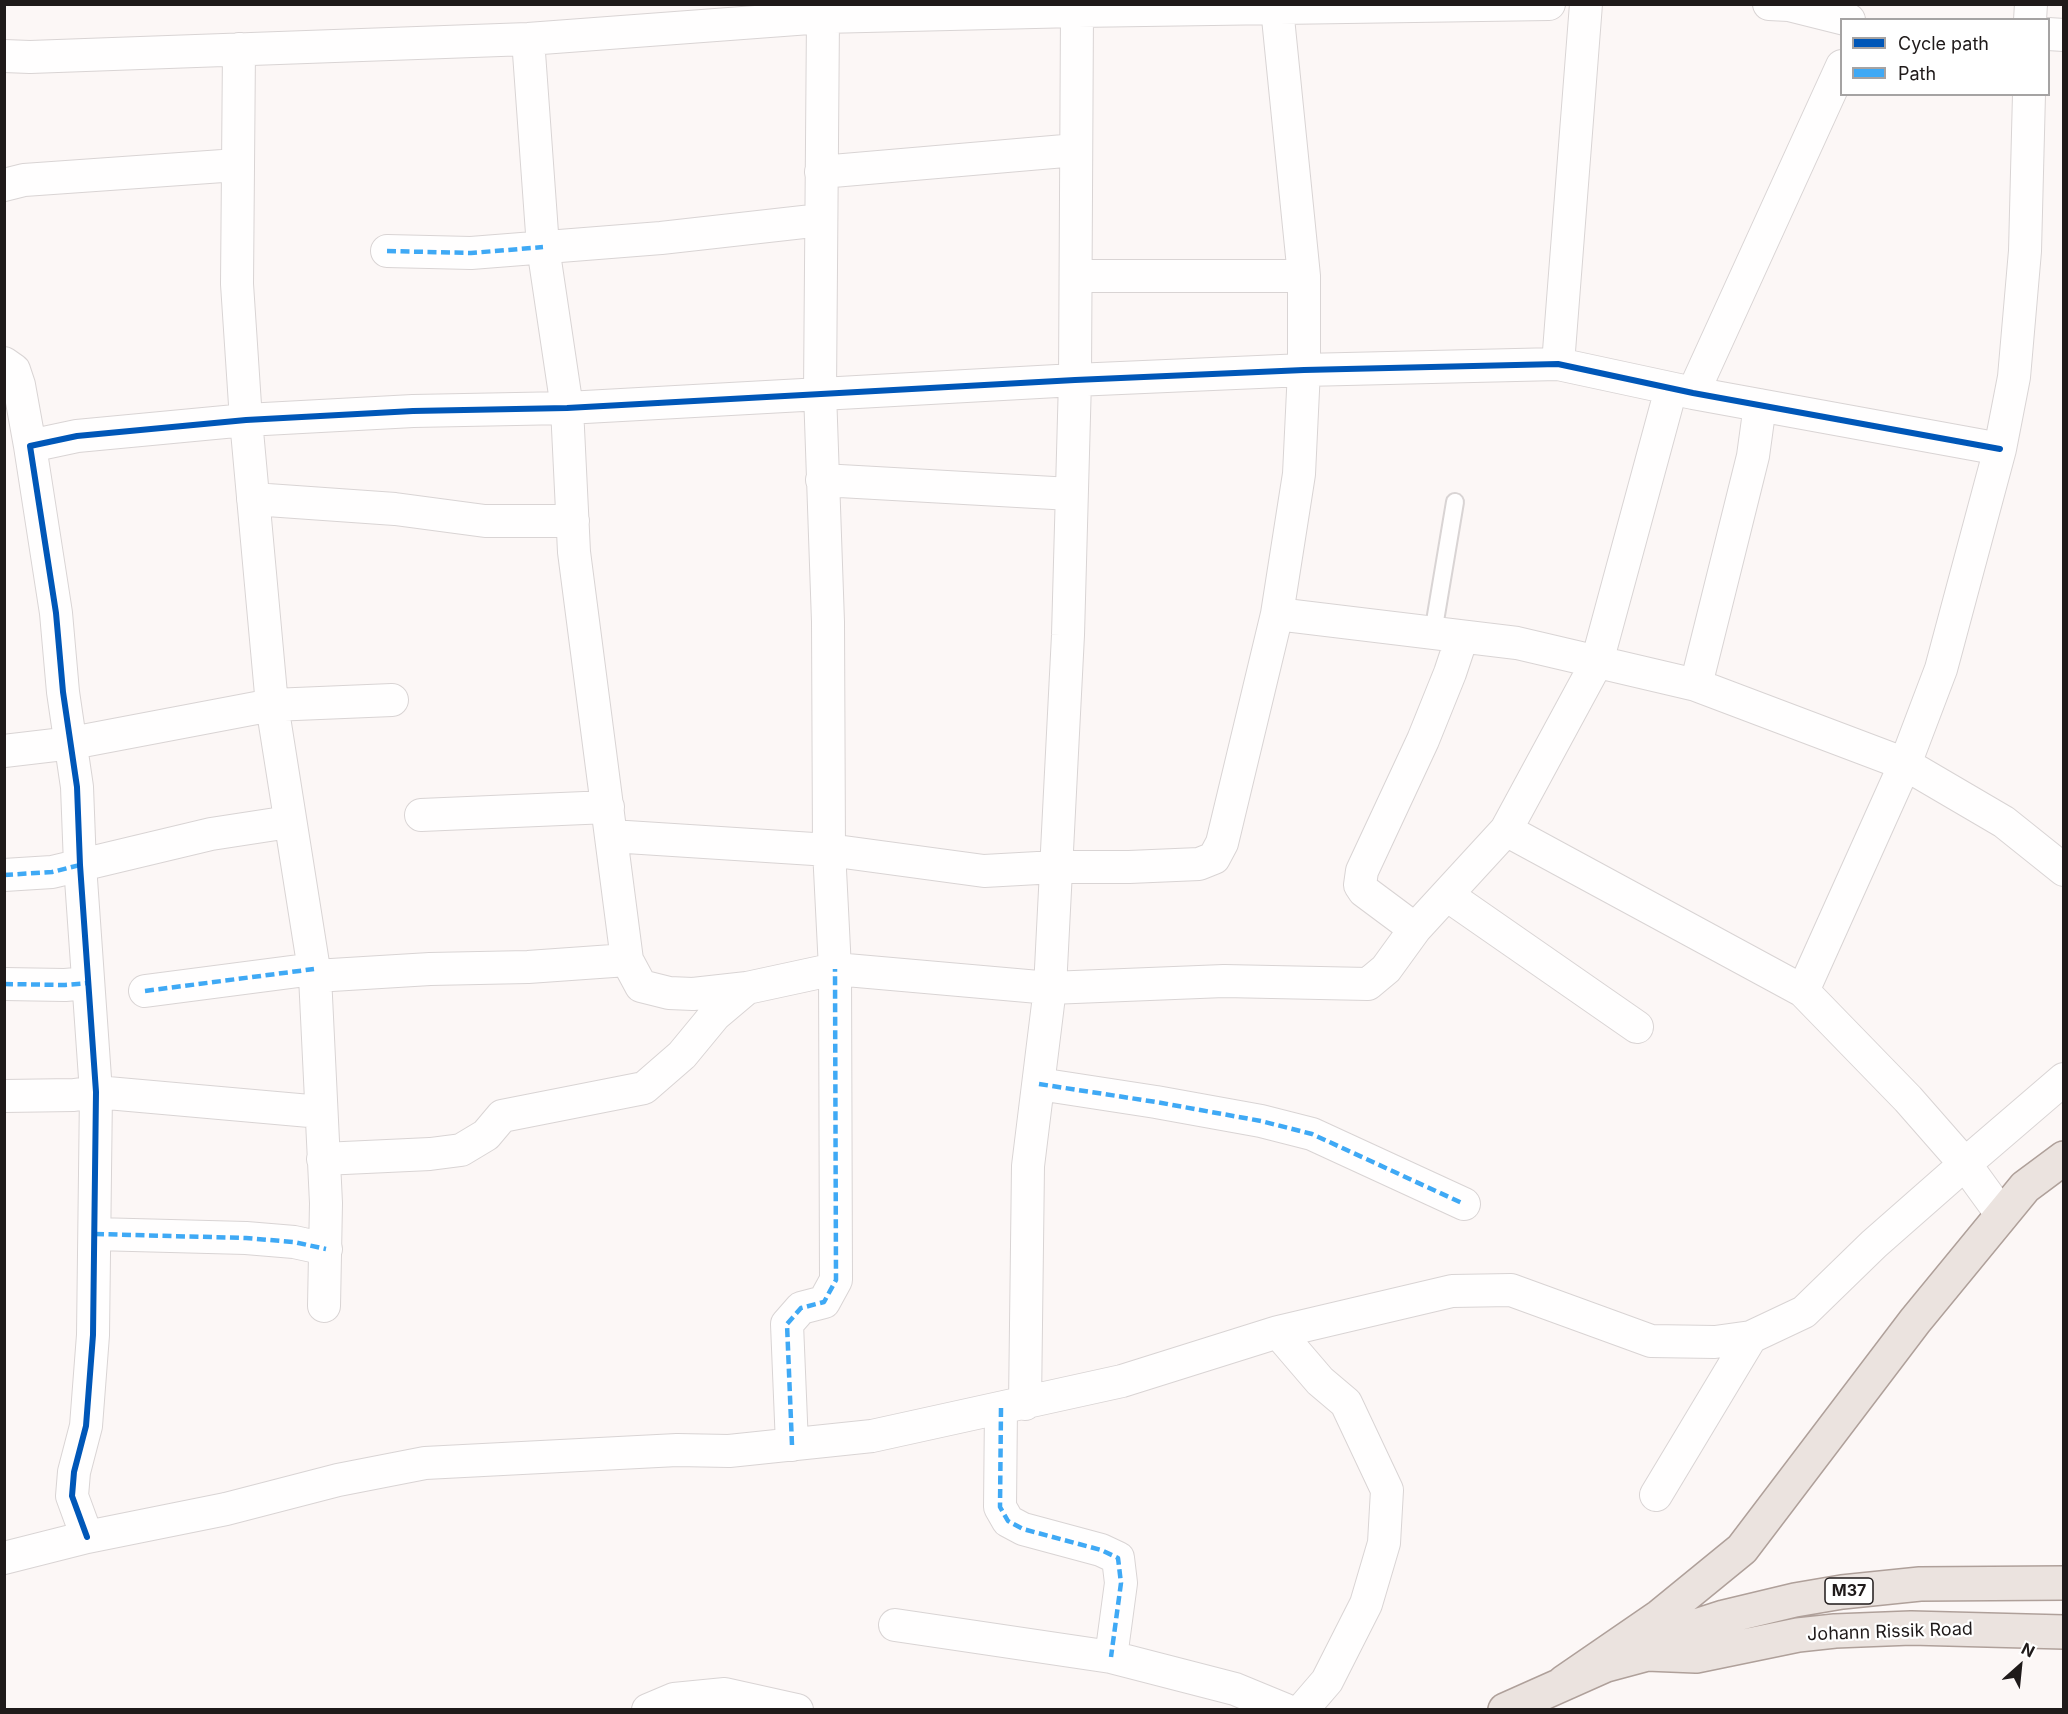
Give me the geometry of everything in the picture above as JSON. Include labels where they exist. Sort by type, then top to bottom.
[{"type":"main road","points":[[1564,1682],[1660,1616],[1742,1549],[1915,1321],[2025,1187],[2064,1158]]},
{"type":"main road","name":"Johann Rissik Road","points":[[1505,1710],[1606,1665],[1647,1654],[1690,1628],[1724,1617],[1795,1600],[1842,1592],[1920,1584],[2064,1583]]},
{"type":"main road","name":"Johann Rissik Road","points":[[1647,1654],[1696,1656],[1798,1635],[1835,1631],[1911,1628],[2064,1632]]},
{"type":"street","points":[[4,56],[528,39],[823,17],[1077,10],[1549,4]]},
{"type":"street","points":[[1558,364],[1586,4]]},
{"type":"street","points":[[1769,4],[1789,4],[1842,18]]},
{"type":"street","points":[[421,815],[609,822],[984,871],[1199,864],[1214,858],[1222,843],[1277,614],[1299,474],[1304,370],[1304,276],[1277,8]]},
{"type":"street","points":[[1077,10],[1075,380],[1068,635],[1050,988],[1028,1166],[1013,1406],[1000,1507],[1008,1521],[1023,1529],[1101,1550],[1118,1558],[1121,1583],[1111,1657]]},
{"type":"street","points":[[792,1445],[787,1324],[801,1308],[824,1302],[836,1280],[835,969],[829,850],[828,622],[820,392],[823,17]]},
{"type":"street","points":[[528,39],[543,247],[567,408],[574,552],[627,960],[641,986],[669,993],[693,994],[747,988],[835,969],[1050,988],[1224,981],[1368,984],[1386,969],[1415,929],[1506,830],[1597,662],[1682,391],[1840,70]]},
{"type":"street","points":[[239,50],[237,284],[246,420],[272,705],[315,973],[326,1249],[324,1306]]},
{"type":"street","points":[[1803,991],[1905,764],[1941,669],[2000,449],[2014,377],[2025,251],[2029,96]]},
{"type":"street","points":[[821,172],[1076,150]]},
{"type":"street","points":[[4,185],[24,180],[237,165]]},
{"type":"street","points":[[387,251],[471,253],[757,228],[821,220]]},
{"type":"street","points":[[1076,276],[1304,276]]},
{"type":"street","points":[[30,446],[77,436],[246,420],[413,411],[567,408],[820,392],[1304,370],[1558,364],[1682,391],[2000,449]]},
{"type":"street","points":[[5,365],[14,370],[19,385],[30,446],[33,478],[42,519],[56,613],[63,692],[77,787],[80,865],[96,1092],[93,1335],[86,1426],[74,1472],[72,1496],[87,1537]]},
{"type":"street","points":[[1696,686],[1753,456],[1760,405]]},
{"type":"street","points":[[822,480],[1071,494]]},
{"type":"street","points":[[253,498],[395,509],[485,521],[573,521]]},
{"type":"street","points":[[1277,614],[1517,643],[1696,686],[1905,764],[2004,822],[2064,870]]},
{"type":"street","points":[[1415,929],[1364,891],[1360,885],[1362,871],[1423,740],[1450,674],[1447,635]]},
{"type":"street","points":[[4,751],[72,743],[272,705],[392,700]]},
{"type":"street","points":[[4,874],[52,872],[211,834],[289,822]]},
{"type":"street","points":[[1506,830],[1803,991],[1908,1099],[1965,1164],[2002,1215]]},
{"type":"street","points":[[1447,895],[1636,1027]]},
{"type":"street","points":[[145,991],[315,973],[528,967],[627,960]]},
{"type":"street","points":[[4,984],[88,983]]},
{"type":"street","points":[[323,1159],[430,1154],[461,1150],[486,1135],[502,1116],[644,1088],[682,1055],[715,1014],[747,988]]},
{"type":"street","points":[[4,1558],[87,1537],[225,1509],[338,1480],[425,1463],[665,1451],[729,1451],[872,1436],[1122,1381],[1278,1332],[1452,1291],[1511,1290],[1651,1341],[1715,1342],[1751,1337],[1804,1312],[1874,1244],[2064,1079]]},
{"type":"street","points":[[1039,1084],[1261,1121],[1312,1134],[1464,1204]]},
{"type":"street","points":[[4,1096],[74,1095],[96,1092],[321,1112]]},
{"type":"street","points":[[94,1234],[246,1238],[294,1242],[326,1249]]},
{"type":"street","points":[[1278,1332],[1320,1381],[1346,1403],[1387,1490],[1384,1543],[1366,1604],[1327,1681],[1302,1710]]},
{"type":"street","points":[[1656,1495],[1751,1337]]},
{"type":"street","points":[[895,1625],[1111,1657],[1235,1689],[1286,1710]]},
{"type":"street","points":[[648,1710],[674,1699],[725,1694],[797,1710]]},
{"type":"lane","points":[[1447,635],[1455,502]]},
{"type":"marked path","points":[[387,251],[471,253],[543,247]]},
{"type":"marked path","points":[[4,875],[52,872],[80,865]]},
{"type":"marked path","points":[[145,991],[314,969]]},
{"type":"marked path","points":[[792,1445],[787,1324],[801,1308],[824,1302],[836,1280],[835,969]]},
{"type":"marked path","points":[[4,984],[88,983]]},
{"type":"marked path","points":[[1039,1084],[1261,1121],[1312,1134],[1464,1204]]},
{"type":"marked path","points":[[95,1234],[246,1238],[294,1242],[326,1249]]},
{"type":"marked path","points":[[1001,1408],[1000,1507],[1008,1521],[1023,1529],[1101,1550],[1118,1558],[1121,1583],[1111,1657]]},
{"type":"cycle path","points":[[87,1537],[72,1496],[74,1472],[86,1426],[93,1335],[96,1092],[80,865],[77,787],[63,692],[56,613],[30,446],[77,436],[246,420],[413,411],[567,408],[1075,380],[1304,370],[1558,364],[1693,393],[2000,449]]}]
